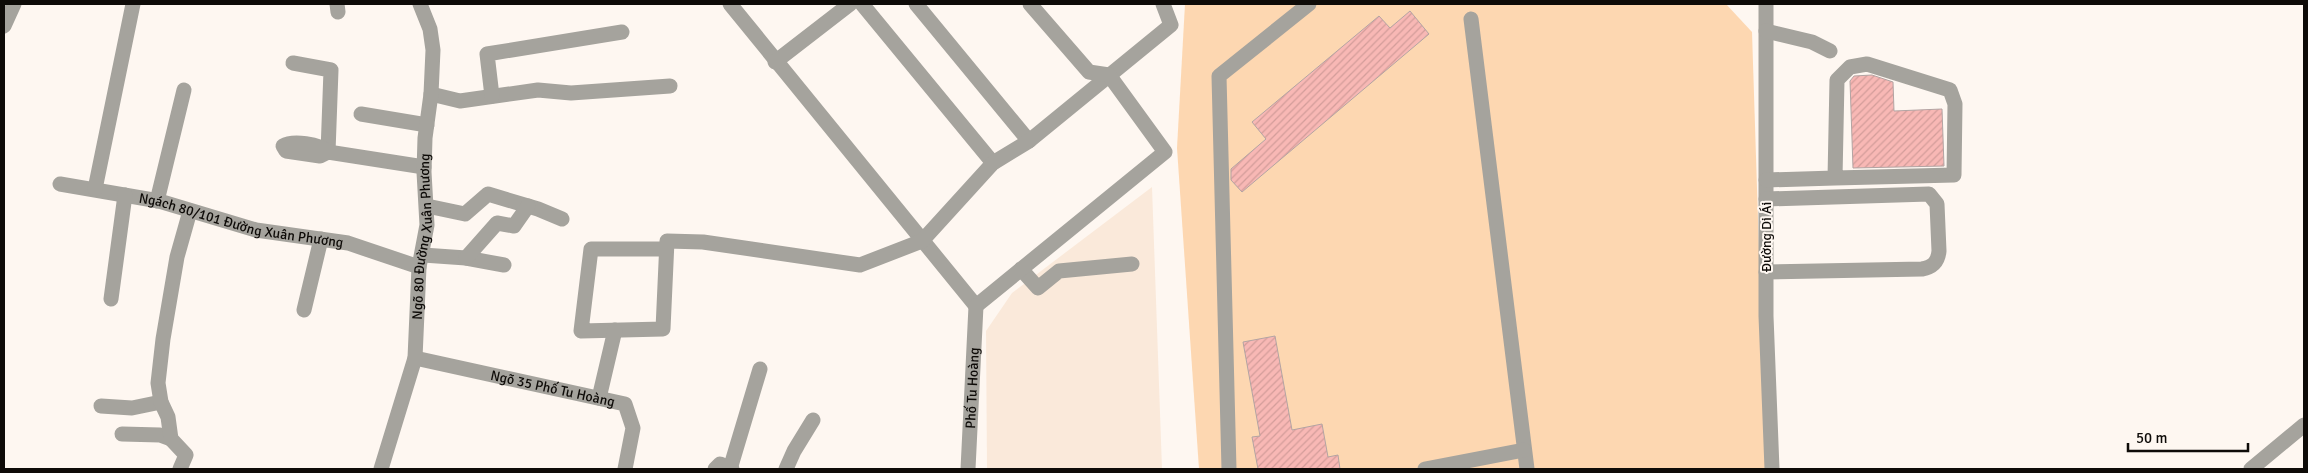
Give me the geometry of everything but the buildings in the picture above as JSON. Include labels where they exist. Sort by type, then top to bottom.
[{"type":"street","points":[[95,189],[133,4]]},
{"type":"street","name":"Ngõ 80 Đường Xuân Phương","points":[[381,469],[415,358],[421,261],[427,206],[424,167],[433,50],[430,29],[420,4]]},
{"type":"street","points":[[730,4],[775,62],[976,306],[1165,152],[1109,75],[1089,72],[1030,4]]},
{"type":"street","points":[[775,62],[850,4]]},
{"type":"street","points":[[862,4],[993,162]]},
{"type":"street","points":[[916,4],[1029,141]]},
{"type":"street","points":[[666,249],[591,249],[581,332],[663,329],[667,241],[703,242],[860,265],[922,240],[993,162],[1029,141],[1171,25],[1163,4]]},
{"type":"street","points":[[1230,469],[1219,76],[1310,4]]},
{"type":"street","name":"Đường Di Ái","points":[[1766,4],[1766,272],[1772,469]]},
{"type":"street","points":[[1471,19],[1527,469]]},
{"type":"street","points":[[1766,31],[1812,42],[1830,50]]},
{"type":"street","points":[[492,96],[486,54],[622,32]]},
{"type":"street","points":[[293,63],[331,70],[328,152]]},
{"type":"street","points":[[1766,180],[1954,175],[1954,104],[1950,90],[1867,64],[1850,66],[1837,80],[1836,86],[1835,178]]},
{"type":"street","points":[[431,94],[460,101],[538,90],[571,93],[670,86]]},
{"type":"street","points":[[157,201],[184,90]]},
{"type":"street","points":[[361,114],[427,125]]},
{"type":"street","points":[[288,142],[282,146],[286,151],[320,156],[328,152],[424,167]]},
{"type":"street","name":"Ngách 80/101 Đường Xuân Phương","points":[[60,184],[157,201],[256,230],[348,243],[421,261],[466,258],[504,265]]},
{"type":"street","points":[[427,206],[465,214],[488,194],[562,219]]},
{"type":"street","points":[[1766,199],[1929,194],[1937,204],[1939,251],[1938,258],[1930,268],[1922,269],[1766,272]]},
{"type":"street","points":[[111,299],[125,195]]},
{"type":"street","points":[[466,258],[497,223],[514,226],[528,206]]},
{"type":"street","points":[[172,440],[168,417],[161,402],[158,383],[163,339],[177,257],[190,211]]},
{"type":"street","points":[[304,310],[321,239]]},
{"type":"street","points":[[1022,269],[1038,288],[1059,271],[1132,264]]},
{"type":"street","name":"Phố Tu Hoàng","points":[[968,469],[976,306]]},
{"type":"street","points":[[599,398],[615,330]]},
{"type":"street","name":"Ngõ 35 Phố Tu Hoàng","points":[[415,358],[625,404],[633,428],[625,469]]},
{"type":"street","points":[[715,469],[720,464],[731,469],[760,369]]},
{"type":"street","points":[[101,406],[132,408],[161,402]]},
{"type":"street","points":[[786,469],[794,451],[814,420]]},
{"type":"street","points":[[2251,469],[2304,425]]},
{"type":"street","points":[[122,434],[160,435],[172,440],[186,455],[180,469]]},
{"type":"street","points":[[1424,469],[1524,450]]},
{"type":"shaded area","points":[[1185,4],[1726,4],[1752,32],[1766,469],[1199,469],[1177,148]]},
{"type":"shaded area","points":[[1152,187],[1162,469],[987,469],[986,331],[1012,293]]}]
